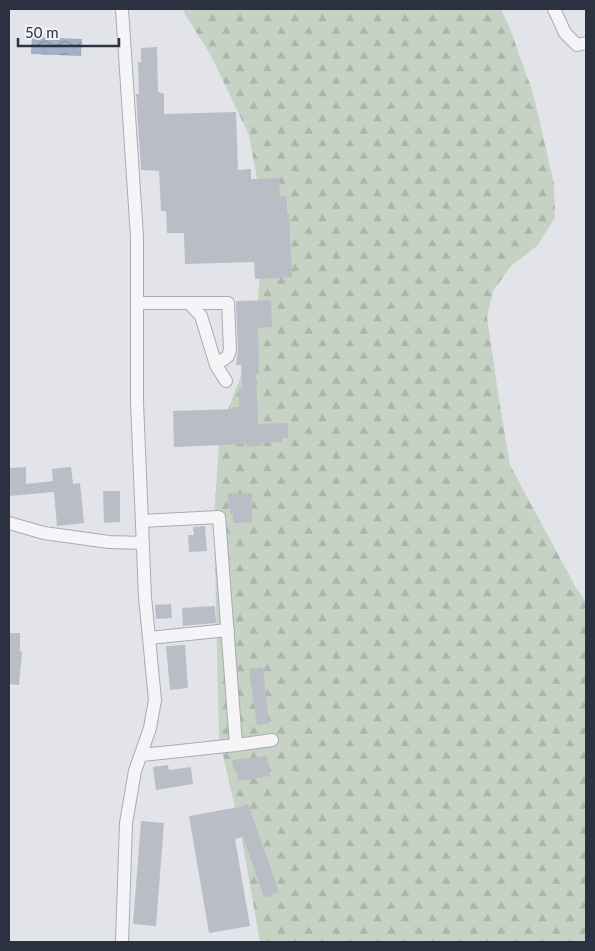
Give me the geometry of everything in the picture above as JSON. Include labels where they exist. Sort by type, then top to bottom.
[{"type":"street","points":[[122,9],[136,237],[137,402],[143,543],[155,700],[150,728],[135,771],[126,823],[122,942]]},
{"type":"street","points":[[554,9],[565,33],[577,45],[584,44]]},
{"type":"street","points":[[137,303],[228,304],[230,350],[228,356],[216,365]]},
{"type":"street","points":[[189,303],[201,316],[216,365],[226,381]]},
{"type":"street","points":[[142,521],[219,517],[236,745]]},
{"type":"street","points":[[9,523],[44,534],[109,542],[143,543]]},
{"type":"street","points":[[149,638],[228,630]]},
{"type":"street","points":[[142,755],[272,740]]},
{"type":"green space","points":[[182,9],[501,9],[509,26],[533,93],[554,184],[555,218],[537,246],[511,266],[493,291],[487,317],[510,465],[575,586],[586,602],[586,942],[260,942],[241,834],[219,738],[214,516],[220,430],[254,342],[261,263],[258,185],[249,135],[211,56]]},
{"type":"water","points":[[32,37],[82,39],[81,56],[31,54]]},
{"type":"building","points":[[157,47],[158,92],[164,94],[164,114],[236,112],[238,170],[251,169],[251,179],[279,178],[280,196],[287,196],[292,277],[255,279],[254,262],[185,264],[184,233],[167,233],[166,211],[161,211],[159,171],[141,170],[136,94],[139,94],[138,62],[141,62],[141,48]]},
{"type":"building","points":[[271,300],[272,327],[258,328],[259,374],[256,374],[258,424],[288,423],[288,438],[282,438],[282,442],[261,443],[261,446],[247,447],[247,444],[174,447],[173,411],[233,409],[233,407],[239,407],[239,388],[242,388],[241,365],[236,365],[238,350],[236,301]]},
{"type":"building","points":[[26,467],[26,484],[53,481],[52,469],[71,467],[73,484],[80,483],[84,523],[57,526],[54,492],[9,496],[9,468]]},
{"type":"building","points":[[103,491],[120,491],[120,522],[104,523]]},
{"type":"building","points":[[228,493],[252,493],[252,522],[233,523],[233,514],[230,514],[230,509],[228,509]]},
{"type":"building","points":[[205,526],[207,551],[189,552],[188,535],[194,535],[193,527]]},
{"type":"building","points":[[171,604],[172,618],[156,619],[155,605]]},
{"type":"building","points":[[215,606],[216,623],[183,626],[182,608]]},
{"type":"building","points":[[9,633],[20,633],[20,651],[22,652],[19,685],[9,684]]},
{"type":"building","points":[[185,645],[188,688],[170,690],[166,646]]},
{"type":"building","points":[[263,667],[269,724],[257,725],[249,669]]},
{"type":"building","points":[[267,756],[270,776],[238,781],[237,770],[234,770],[232,760]]},
{"type":"building","points":[[168,765],[169,770],[191,767],[193,784],[156,790],[153,767]]},
{"type":"building","points":[[248,804],[279,892],[264,897],[243,837],[235,839],[250,926],[209,933],[189,816]]},
{"type":"building","points":[[141,821],[164,823],[156,926],[133,924]]}]
